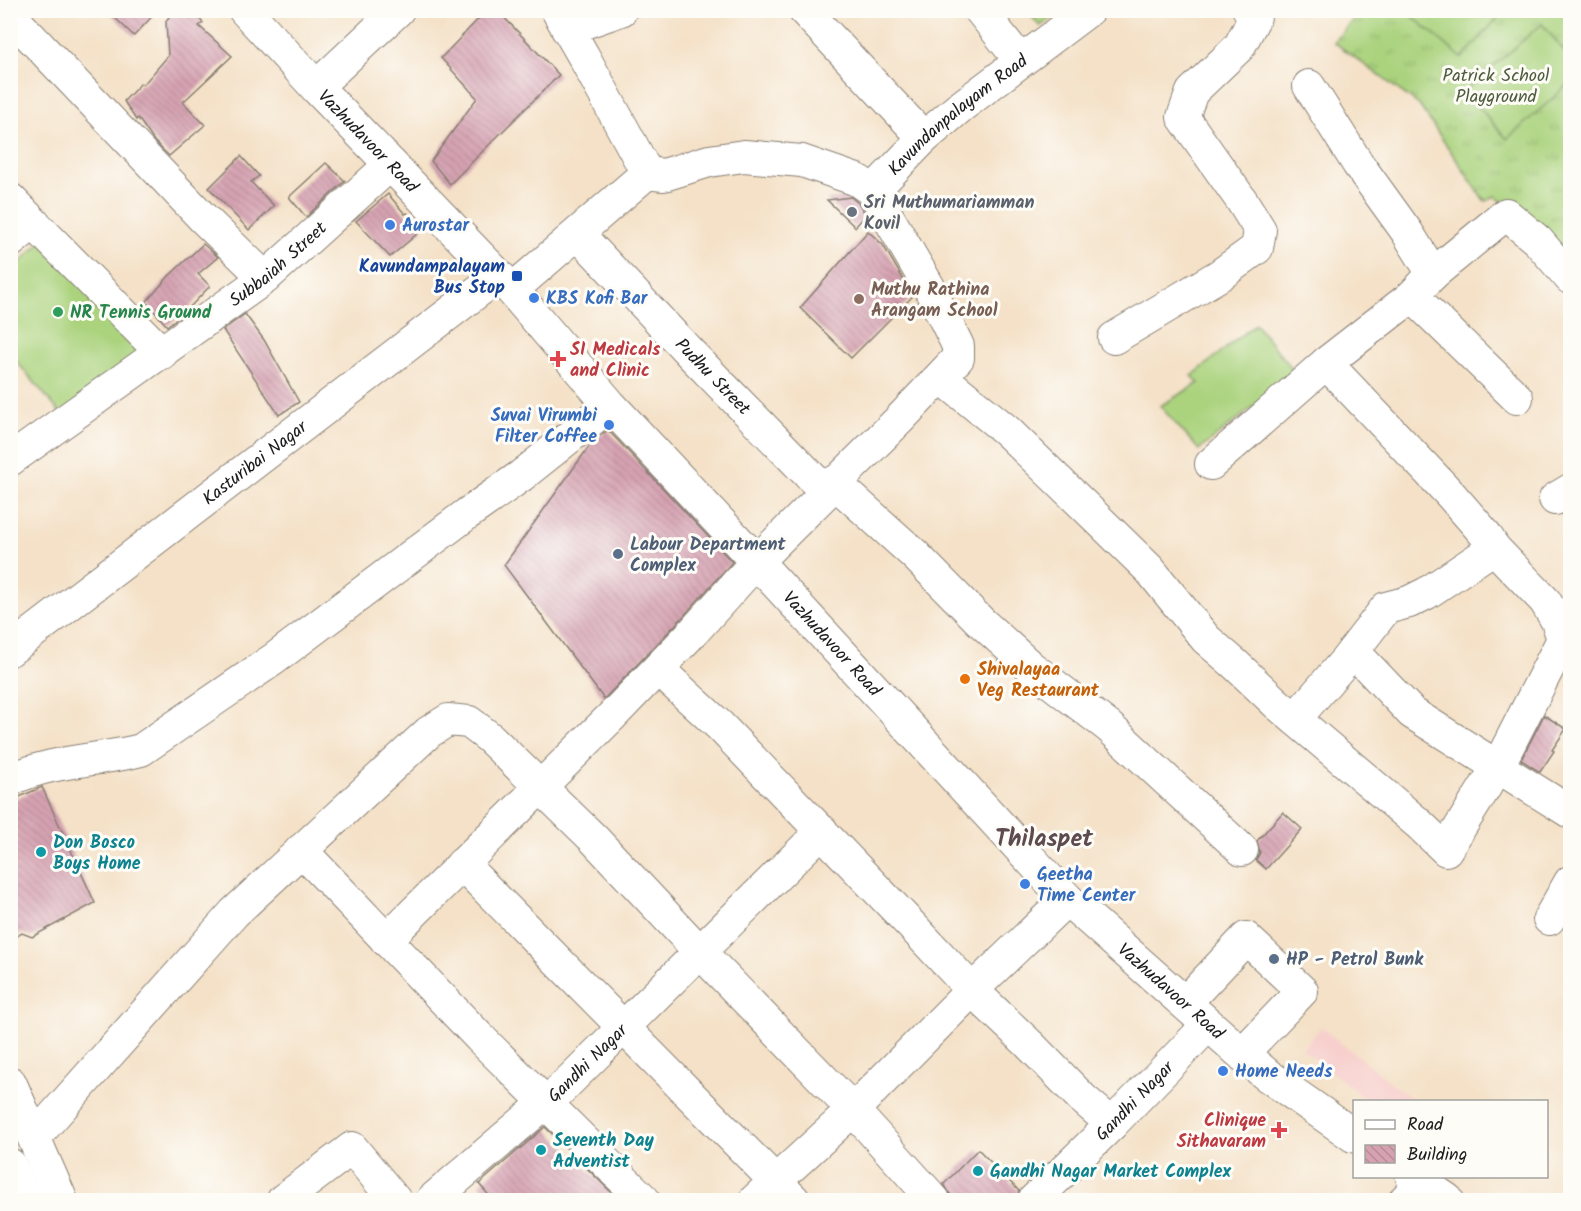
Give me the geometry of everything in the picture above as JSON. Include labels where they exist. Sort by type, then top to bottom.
[{"type":"main road","name":"Vazhudavoor Road","points":[[245,10],[505,283],[610,405],[1067,899],[1267,1075],[1353,1135]]},
{"type":"main road","points":[[10,1083],[61,1200]]},
{"type":"main road","points":[[10,1165],[26,1200]]},
{"type":"street","points":[[316,87],[398,10]]},
{"type":"street","points":[[505,283],[578,234],[647,173],[562,20],[621,10]]},
{"type":"street","points":[[804,10],[924,138]]},
{"type":"street","points":[[980,10],[1020,60]]},
{"type":"street","name":"Kavundanpalayam Road","points":[[647,173],[664,175],[709,161],[744,156],[802,161],[857,180],[873,191],[924,138],[959,108],[1089,10]]},
{"type":"street","points":[[1114,338],[1220,275],[1257,248],[1260,230],[1183,117],[1192,92],[1239,47],[1255,17],[1249,10]]},
{"type":"street","points":[[10,15],[203,218],[265,278]]},
{"type":"street","points":[[1309,86],[1358,164],[1407,232],[1433,274]]},
{"type":"street","name":"Subbaiah Street","points":[[10,460],[265,278],[391,164]]},
{"type":"street","points":[[386,940],[658,669],[756,562],[958,358],[958,346],[929,287],[873,191]]},
{"type":"street","points":[[10,199],[22,233],[162,353]]},
{"type":"street","points":[[1211,464],[1338,354],[1412,296],[1433,274],[1506,214],[1538,241],[1570,278]]},
{"type":"street","name":"Pudhu Street","points":[[578,234],[691,354],[830,487],[914,554],[980,621],[1032,668],[1109,727],[1242,850]]},
{"type":"street","name":"Kasturibai Nagar","points":[[10,650],[505,283]]},
{"type":"street","points":[[1412,296],[1516,398]]},
{"type":"street","points":[[941,377],[981,408],[1061,482],[1150,570],[1206,639],[1446,850],[1497,768],[1567,638],[1545,602],[1494,548],[1338,354]]},
{"type":"street","points":[[10,780],[41,768],[118,756],[141,750],[274,659],[520,476],[610,405]]},
{"type":"street","points":[[1295,719],[1386,608],[1409,602],[1427,593],[1494,548]]},
{"type":"street","points":[[1353,651],[1412,713],[1570,812]]},
{"type":"street","points":[[658,669],[720,726],[972,990],[1082,1098],[1112,1124]]},
{"type":"street","points":[[34,1138],[234,913],[429,732],[448,720],[469,722],[490,738],[593,838],[853,1110],[934,1200]]},
{"type":"street","name":"Gandhi Nagar","points":[[644,1200],[546,1103],[822,831]]},
{"type":"street","points":[[302,850],[480,1038],[546,1103],[432,1200]]},
{"type":"street","points":[[462,864],[625,1027],[775,1194],[853,1110],[972,990],[1067,899]]},
{"type":"street","points":[[1549,919],[1570,882]]},
{"type":"street","name":"Gandhi Nagar","points":[[1034,1200],[1112,1124],[1196,1014],[1246,938],[1302,991],[1242,1054]]},
{"type":"street","points":[[283,1200],[352,1148],[394,1200]]},
{"type":"shaded area","points":[[1321,1027],[1413,1100],[1367,1100],[1302,1049]]},
{"type":"green space","points":[[1027,11],[1064,11],[1040,26]]},
{"type":"green space","name":"Patrick School Playground","points":[[1360,11],[1570,11],[1570,261],[1495,196],[1487,201],[1484,200],[1419,105],[1334,42]]},
{"type":"green space","points":[[1406,11],[1504,11],[1462,58]]},
{"type":"green space","points":[[1542,24],[1570,58],[1570,83],[1507,139],[1465,91]]},
{"type":"green space","name":"NR Tennis Ground","points":[[41,242],[144,353],[62,415],[11,355],[10,272]]},
{"type":"green space","points":[[1255,324],[1296,373],[1199,450],[1160,406],[1199,383],[1192,376]]},
{"type":"building","points":[[107,10],[158,10],[134,36]]},
{"type":"building","points":[[174,10],[192,10],[203,23],[199,26],[232,56],[183,102],[205,125],[169,156],[154,141],[138,118],[136,120],[124,101],[141,83],[143,85],[168,56],[166,21]]},
{"type":"building","points":[[487,10],[497,10],[559,75],[450,184],[431,161],[477,98],[441,58]]},
{"type":"building","points":[[241,156],[259,176],[251,182],[274,206],[249,230],[209,188]]},
{"type":"building","points":[[326,163],[345,181],[306,217],[289,197]]},
{"type":"building","name":"Aurostar","points":[[388,194],[405,214],[407,213],[423,229],[390,257],[356,221]]},
{"type":"building","name":"Sri Muthumariamman Kovil","points":[[851,197],[866,215],[855,227],[827,200]]},
{"type":"building","name":"Muthu Rathina Arangam School","points":[[868,231],[883,245],[913,296],[851,358],[800,308]]},
{"type":"building","points":[[203,244],[218,257],[198,274],[210,286],[186,311],[167,326],[146,302],[169,276]]},
{"type":"building","points":[[245,314],[264,340],[299,402],[279,415],[223,330]]},
{"type":"building","name":"Labour Department Complex","points":[[608,430],[732,562],[604,699],[504,565],[593,441]]},
{"type":"building","points":[[1544,715],[1566,729],[1540,772],[1521,760]]},
{"type":"building","name":"Don Bosco Boys Home","points":[[42,787],[95,903],[32,937],[22,933],[10,940],[10,801]]},
{"type":"building","points":[[1283,812],[1302,829],[1266,869],[1256,860],[1260,853],[1257,841]]},
{"type":"building","name":"Seventh Day Adventist","points":[[545,1127],[618,1200],[493,1200],[479,1184]]},
{"type":"building","name":"Gandhi Nagar Market Complex","points":[[978,1149],[1019,1191],[1017,1200],[951,1200],[944,1184]]},
{"type":"place","name":"Sri Muthumariamman Kovil","points":[[852,212]]},
{"type":"place","name":"Aurostar","points":[[390,225]]},
{"type":"place","name":"Kavundampalayam Bus Stop","points":[[517,276]]},
{"type":"place","name":"KBS Kofi Bar","points":[[534,298]]},
{"type":"place","name":"Muthu Rathina Arangam School","points":[[859,299]]},
{"type":"place","name":"NR Tennis Ground","points":[[58,312]]},
{"type":"place","name":"SI Medicals and Clinic","points":[[558,359]]},
{"type":"place","name":"Suvai Virumbi Filter Coffee","points":[[609,425]]},
{"type":"place","name":"Labour Department Complex","points":[[618,554]]},
{"type":"place","name":"Shivalayaa Veg Restaurant","points":[[965,679]]},
{"type":"place","name":"Don Bosco Boys Home","points":[[41,852]]},
{"type":"place","name":"Geetha Time Center","points":[[1025,884]]},
{"type":"place","name":"HP - Petrol Bunk","points":[[1274,959]]},
{"type":"place","name":"Home Needs","points":[[1223,1071]]},
{"type":"place","name":"Clinique Sithavaram","points":[[1279,1130]]},
{"type":"place","name":"Seventh Day Adventist","points":[[541,1150]]},
{"type":"place","name":"Gandhi Nagar Market Complex","points":[[978,1171]]},
{"type":"district","name":"Thilaspet","points":[[1044,838]]}]
